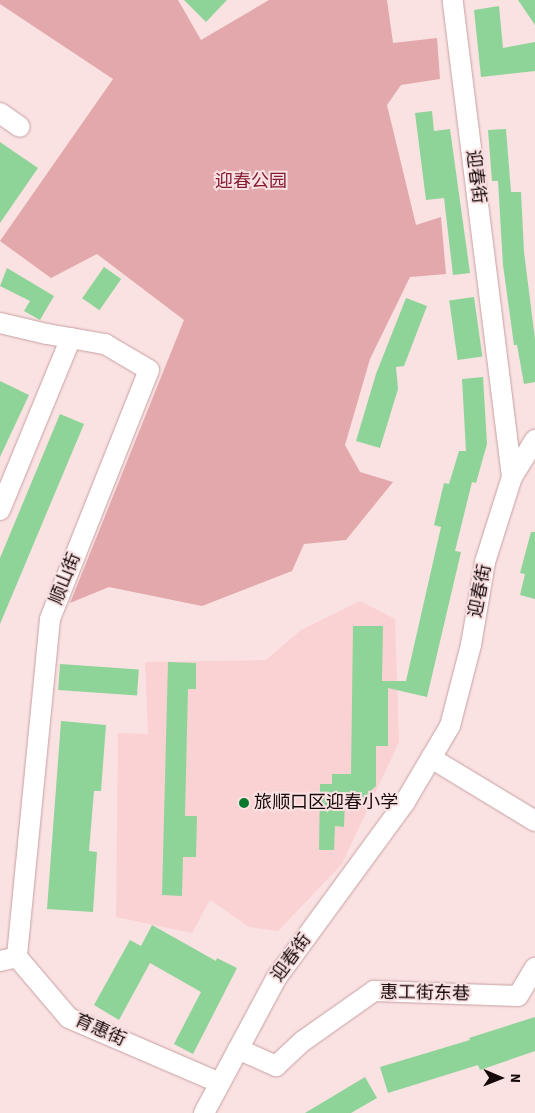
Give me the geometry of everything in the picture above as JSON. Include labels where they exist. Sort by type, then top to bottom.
[{"type":"street","name":"迎春街","points":[[204,1113],[277,977],[405,802],[450,726],[471,645],[485,562],[512,477],[453,0]]},
{"type":"street","points":[[0,113],[20,127]]},
{"type":"street","name":"顺山街","points":[[0,323],[105,344],[149,370],[50,619],[8,959]]},
{"type":"street","points":[[0,510],[71,338]]},
{"type":"street","points":[[512,477],[535,440]]},
{"type":"street","points":[[430,758],[535,821]]},
{"type":"street","name":"育惠街","points":[[8,959],[69,1018],[220,1083]]},
{"type":"street","name":"惠工街东巷","points":[[238,1049],[276,1066],[303,1041],[374,992],[518,996],[535,968]]},
{"type":"shaded area","name":"旅顺口区迎春小学","points":[[360,601],[395,619],[399,742],[342,864],[278,931],[249,927],[210,900],[192,933],[116,917],[118,733],[148,734],[145,662],[266,660],[301,630]]},
{"type":"green space","name":"迎春公园","points":[[0,0],[178,0],[201,40],[269,0],[387,0],[393,43],[437,38],[440,79],[401,85],[387,105],[416,225],[441,217],[446,274],[410,277],[370,359],[345,445],[360,472],[393,482],[346,540],[304,544],[292,571],[202,606],[109,587],[70,603],[184,320],[97,254],[51,278],[0,241],[113,79],[0,4]]},
{"type":"building","points":[[184,0],[227,0],[206,22]]},
{"type":"building","points":[[518,0],[535,0],[535,25]]},
{"type":"building","points":[[499,6],[503,48],[535,42],[535,71],[481,77],[474,10]]},
{"type":"building","points":[[432,111],[434,131],[450,129],[470,273],[453,275],[444,198],[426,200],[415,113]]},
{"type":"building","points":[[506,129],[511,192],[521,192],[524,252],[535,339],[535,382],[524,384],[517,345],[514,345],[503,265],[498,181],[492,181],[488,130]]},
{"type":"building","points":[[0,142],[38,168],[0,223]]},
{"type":"building","points":[[104,267],[121,279],[99,310],[82,298]]},
{"type":"building","points":[[7,268],[54,296],[40,320],[24,311],[30,301],[0,286]]},
{"type":"building","points":[[474,297],[482,356],[458,360],[449,300]]},
{"type":"building","points":[[406,298],[427,306],[404,366],[396,367],[398,389],[380,448],[356,441],[376,374]]},
{"type":"building","points":[[483,377],[487,444],[476,483],[472,482],[455,551],[461,552],[427,697],[388,688],[388,746],[376,746],[376,786],[360,801],[345,801],[344,827],[335,826],[334,850],[319,850],[320,784],[332,784],[332,774],[351,774],[353,626],[383,626],[382,681],[406,681],[441,527],[434,525],[444,483],[449,484],[459,451],[466,451],[462,379]]},
{"type":"building","points":[[0,381],[29,395],[0,457]]},
{"type":"building","points":[[60,414],[84,424],[0,624],[0,558]]},
{"type":"building","points":[[531,532],[535,532],[535,599],[520,595],[525,574],[520,573]]},
{"type":"building","points":[[168,662],[196,663],[196,689],[188,689],[185,816],[197,816],[196,857],[183,857],[182,896],[162,895]]},
{"type":"building","points":[[60,664],[139,670],[137,695],[58,690]]},
{"type":"building","points":[[61,721],[106,725],[101,791],[94,791],[89,851],[97,852],[93,912],[47,909]]},
{"type":"building","points":[[152,925],[216,961],[217,958],[237,968],[193,1054],[174,1044],[201,992],[150,963],[119,1020],[94,1005],[130,940],[141,946]]},
{"type":"building","points":[[535,1017],[535,1051],[480,1070],[478,1065],[388,1093],[380,1067],[470,1040],[469,1038]]},
{"type":"building","points":[[365,1077],[377,1098],[351,1113],[305,1113]]},
{"type":"place","name":"旅顺口区迎春小学","points":[[244,803]]}]
